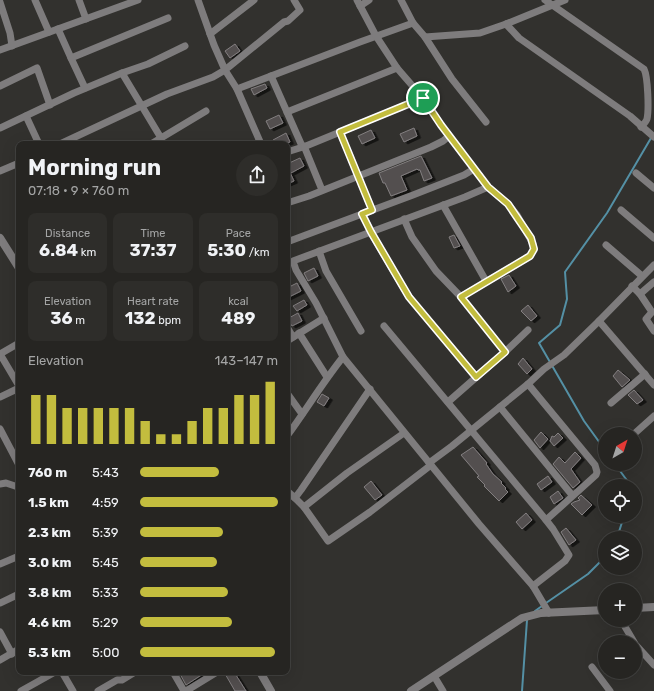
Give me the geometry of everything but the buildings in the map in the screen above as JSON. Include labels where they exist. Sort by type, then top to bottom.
[{"type":"street","points":[[35,0],[49,32]]},
{"type":"street","points":[[79,0],[86,19]]},
{"type":"street","points":[[0,50],[86,19],[120,3],[138,0]]},
{"type":"street","points":[[198,0],[224,70],[237,89],[260,141]]},
{"type":"street","points":[[210,34],[254,0]]},
{"type":"street","points":[[67,141],[167,94],[213,77],[224,70],[284,22],[288,21],[300,10],[294,0]]},
{"type":"street","points":[[369,0],[359,3],[376,36],[397,68],[423,98],[449,136],[488,187],[512,209],[531,238],[534,249],[530,256],[461,297]]},
{"type":"street","points":[[401,0],[413,24],[425,37],[452,79],[486,122]]},
{"type":"street","points":[[545,0],[644,69],[647,76],[648,111],[646,121],[641,127]]},
{"type":"street","points":[[425,37],[480,33],[565,0]]},
{"type":"street","points":[[0,2],[10,33],[12,46]]},
{"type":"street","points":[[71,58],[168,18]]},
{"type":"street","points":[[237,89],[376,36],[413,24]]},
{"type":"street","points":[[506,24],[519,38],[630,116],[654,138]]},
{"type":"street","points":[[58,29],[85,88]]},
{"type":"street","points":[[0,128],[85,88],[148,64],[186,46]]},
{"type":"street","points":[[0,86],[37,68],[50,105]]},
{"type":"street","points":[[287,112],[397,68]]},
{"type":"street","points":[[122,73],[161,138]]},
{"type":"street","points":[[271,76],[322,190]]},
{"type":"street","points":[[290,151],[423,98]]},
{"type":"street","points":[[156,141],[206,111]]},
{"type":"street","points":[[26,116],[38,141]]},
{"type":"street","points":[[340,132],[372,210]]},
{"type":"street","points":[[290,203],[443,141],[449,136]]},
{"type":"street","points":[[0,171],[16,163]]},
{"type":"street","points":[[290,241],[458,177],[474,169]]},
{"type":"street","points":[[636,173],[654,188]]},
{"type":"street","points":[[488,187],[293,261],[296,270],[324,318],[343,357],[479,524],[533,586],[542,601],[546,612]]},
{"type":"street","points":[[443,205],[486,281]]},
{"type":"street","points":[[621,210],[654,238]]},
{"type":"street","points":[[362,214],[409,297],[476,377]]},
{"type":"street","points":[[404,220],[412,237],[436,271],[461,297],[505,352]]},
{"type":"street","points":[[0,238],[16,263]]},
{"type":"street","points":[[606,245],[642,276]]},
{"type":"street","points":[[319,251],[326,271],[361,331]]},
{"type":"street","points":[[290,494],[304,507],[328,541],[370,512],[471,431],[544,369],[564,356],[654,265]]},
{"type":"street","points":[[640,294],[654,282]]},
{"type":"street","points":[[632,286],[640,294],[652,312],[646,318],[654,331]]},
{"type":"street","points":[[324,318],[293,337],[327,377]]},
{"type":"street","points":[[599,321],[654,385]]},
{"type":"street","points":[[384,326],[546,520],[569,555],[533,586]]},
{"type":"street","points":[[448,402],[528,330]]},
{"type":"street","points":[[16,345],[0,354],[16,382]]},
{"type":"street","points":[[290,432],[327,377],[343,357]]},
{"type":"street","points":[[611,403],[645,374]]},
{"type":"street","points":[[528,384],[597,469],[596,475],[546,520]]},
{"type":"street","points":[[0,398],[16,389]]},
{"type":"street","points":[[295,498],[370,389]]},
{"type":"street","points":[[290,397],[302,414]]},
{"type":"street","points":[[500,407],[572,495]]},
{"type":"street","points":[[642,427],[654,416]]},
{"type":"street","points":[[0,429],[16,459]]},
{"type":"street","points":[[304,507],[347,473],[404,433]]},
{"type":"street","points":[[0,484],[6,483],[16,486]]},
{"type":"street","points":[[0,564],[16,557]]},
{"type":"street","points":[[0,603],[16,595]]},
{"type":"street","points":[[642,608],[653,608]]},
{"type":"street","points":[[411,691],[522,618],[546,612],[598,610]]},
{"type":"street","points":[[0,632],[12,654]]},
{"type":"street","points":[[0,660],[16,652]]},
{"type":"street","points":[[642,652],[654,665]]},
{"type":"street","points":[[592,667],[610,691]]},
{"type":"street","points":[[21,691],[50,675]]},
{"type":"street","points":[[64,675],[73,691]]},
{"type":"street","points":[[98,691],[117,680],[122,680],[130,675]]},
{"type":"street","points":[[175,675],[185,691],[212,675]]},
{"type":"street","points":[[261,675],[268,690]]},
{"type":"street","points":[[434,676],[443,691]]},
{"type":"waterway","points":[[598,440],[584,421],[539,343],[560,325],[567,299],[565,272],[607,213],[651,138]]},
{"type":"waterway","points":[[620,471],[626,479]]},
{"type":"waterway","points":[[619,531],[622,523]]},
{"type":"waterway","points":[[546,603],[588,574],[598,564]]},
{"type":"waterway","points":[[535,611],[542,606]]},
{"type":"waterway","points":[[522,691],[527,620]]},
{"type":"route","points":[[423,98],[441,125],[488,187],[508,204],[517,215],[531,238],[534,249],[530,256],[461,297],[505,352],[476,377],[409,297],[371,232],[362,214],[372,210],[340,132],[423,98]]}]
